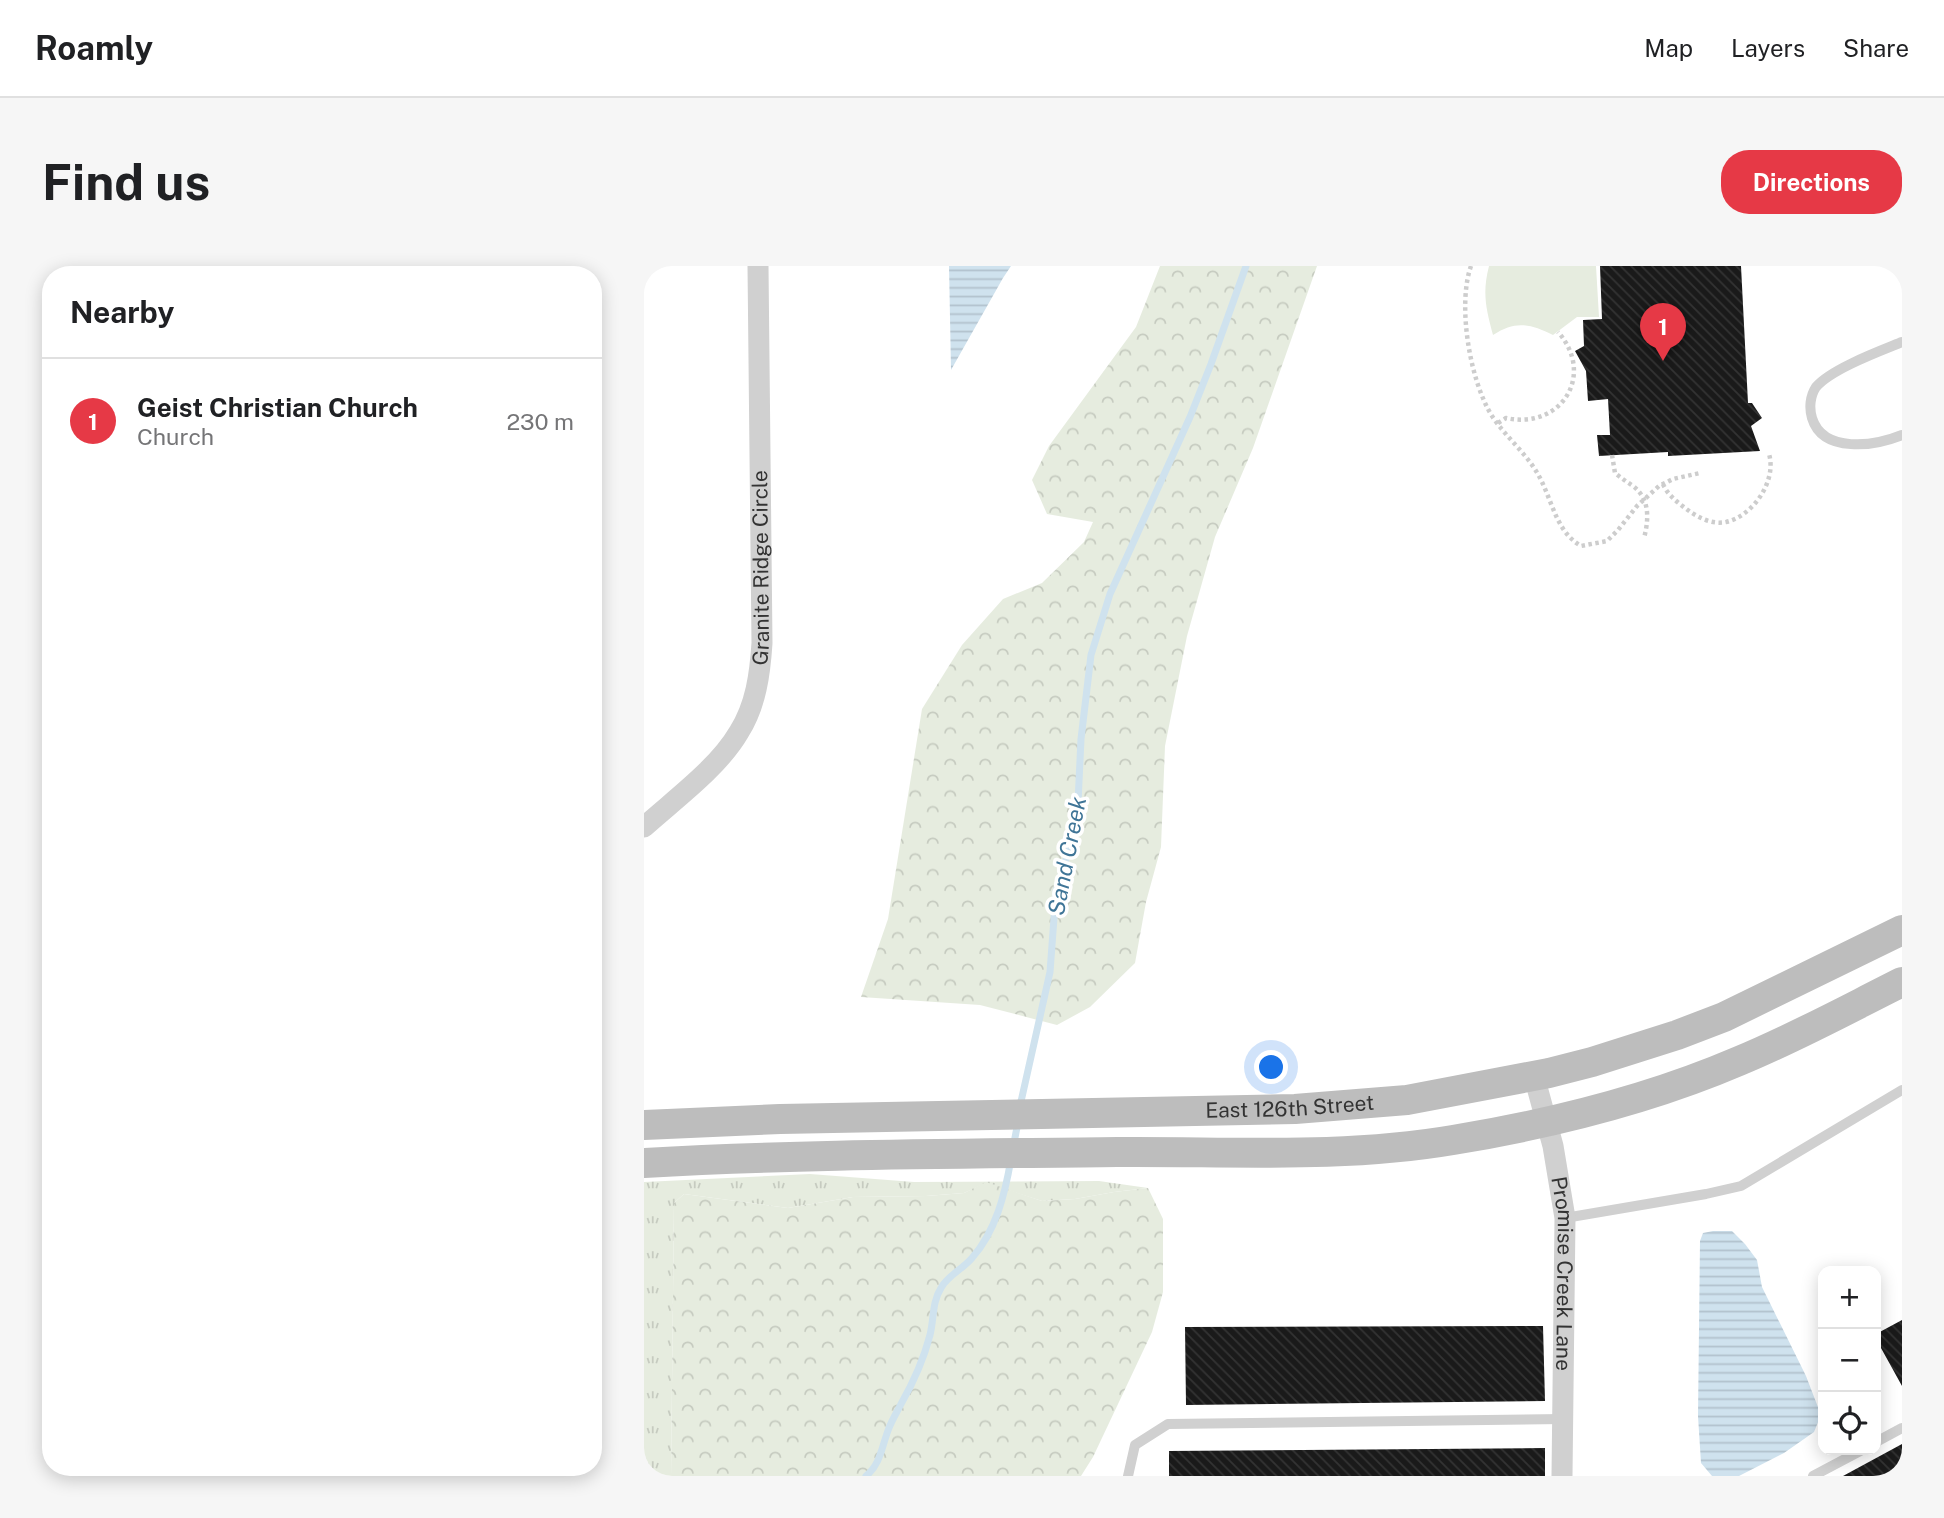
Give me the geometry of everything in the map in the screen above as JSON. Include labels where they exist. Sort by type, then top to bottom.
[{"type":"main road","name":"East 126th Street","points":[[644,1125],[780,1119],[1295,1109],[1407,1100],[1534,1076],[1640,1048],[1724,1017],[1902,930]]},
{"type":"main road","name":"East 126th Street","points":[[644,1163],[928,1155],[1335,1153],[1420,1145],[1546,1122],[1666,1089],[1737,1062],[1806,1031],[1902,982]]},
{"type":"street","name":"Granite Ridge Circle","points":[[644,827],[727,749],[740,731],[757,688],[762,643],[758,266]]},
{"type":"street","name":"Promise Creek Lane","points":[[1534,1076],[1553,1146],[1565,1218],[1562,1476]]},
{"type":"lane","points":[[1902,342],[1829,376],[1817,386],[1810,407],[1819,432],[1838,443],[1877,443],[1902,435]]},
{"type":"lane","points":[[1565,1218],[1741,1186],[1902,1090]]},
{"type":"lane","points":[[1128,1476],[1135,1445],[1168,1424],[1563,1419]]},
{"type":"lane","points":[[1881,1439],[1902,1428]]},
{"type":"lane","points":[[1813,1476],[1853,1455]]},
{"type":"path","points":[[1471,266],[1466,292],[1467,332],[1477,381],[1485,402],[1498,423],[1532,464],[1563,530],[1571,541],[1581,547],[1607,541],[1645,498],[1663,484],[1700,473]]},
{"type":"path","points":[[1498,423],[1506,418],[1521,420],[1542,417],[1562,403],[1573,383],[1574,363],[1569,348],[1558,332]]},
{"type":"path","points":[[1663,484],[1670,495],[1694,514],[1711,522],[1727,522],[1742,514],[1761,494],[1769,477],[1769,454]]},
{"type":"path","points":[[1612,455],[1615,473],[1645,498],[1647,515],[1644,538]]},
{"type":"green space","points":[[1160,266],[1317,266],[1253,448],[1215,537],[1187,636],[1165,746],[1161,847],[1146,902],[1135,963],[1090,1007],[1057,1025],[980,1005],[861,997],[888,919],[922,709],[962,645],[1003,599],[1042,583],[1084,542],[1093,522],[1047,514],[1032,480],[1049,446],[1136,327]]},
{"type":"green space","points":[[1489,266],[1596,266],[1599,317],[1577,317],[1553,335],[1523,325],[1509,327],[1493,335],[1486,301]]},
{"type":"green space","points":[[810,1174],[914,1182],[1099,1181],[1148,1188],[1042,1201],[986,1183],[964,1193],[853,1197],[788,1208],[684,1194],[674,1203],[671,1476],[644,1476],[644,1182]]},
{"type":"green space","points":[[986,1182],[1042,1201],[1148,1188],[1163,1219],[1163,1292],[1152,1332],[1093,1457],[1081,1476],[671,1476],[674,1203],[684,1194],[788,1208],[853,1197],[964,1193]]},
{"type":"water","points":[[949,266],[1011,266],[951,370]]},
{"type":"water","points":[[1732,1231],[1757,1260],[1762,1287],[1806,1376],[1818,1407],[1818,1422],[1814,1432],[1784,1453],[1739,1476],[1712,1476],[1701,1463],[1698,1416],[1700,1241],[1703,1233]]},
{"type":"building","points":[[1600,266],[1741,266],[1748,403],[1752,403],[1762,418],[1751,426],[1760,451],[1668,456],[1668,452],[1599,456],[1597,435],[1610,435],[1608,399],[1588,401],[1586,371],[1575,351],[1584,346],[1583,320],[1602,319]]},
{"type":"building","points":[[1902,1320],[1902,1386],[1881,1348],[1881,1331]]},
{"type":"building","points":[[1543,1326],[1545,1401],[1186,1405],[1185,1327]]},
{"type":"building","points":[[1902,1444],[1902,1476],[1843,1476]]},
{"type":"building","points":[[1545,1448],[1545,1476],[1169,1476],[1169,1451]]},
{"type":"waterway","name":"Sand Creek","points":[[1020,1106],[1050,972],[1056,891],[1077,824],[1081,739],[1091,655],[1110,594],[1190,417],[1246,266]]},
{"type":"waterway","name":"Sand Creek","points":[[1013,1148],[1018,1122]]},
{"type":"waterway","name":"Sand Creek","points":[[866,1476],[878,1460],[890,1425],[921,1361],[930,1335],[938,1293],[947,1280],[972,1258],[993,1224],[1011,1159]]},
{"type":"place","name":"Geist Christian Church","points":[[1663,361]]}]
